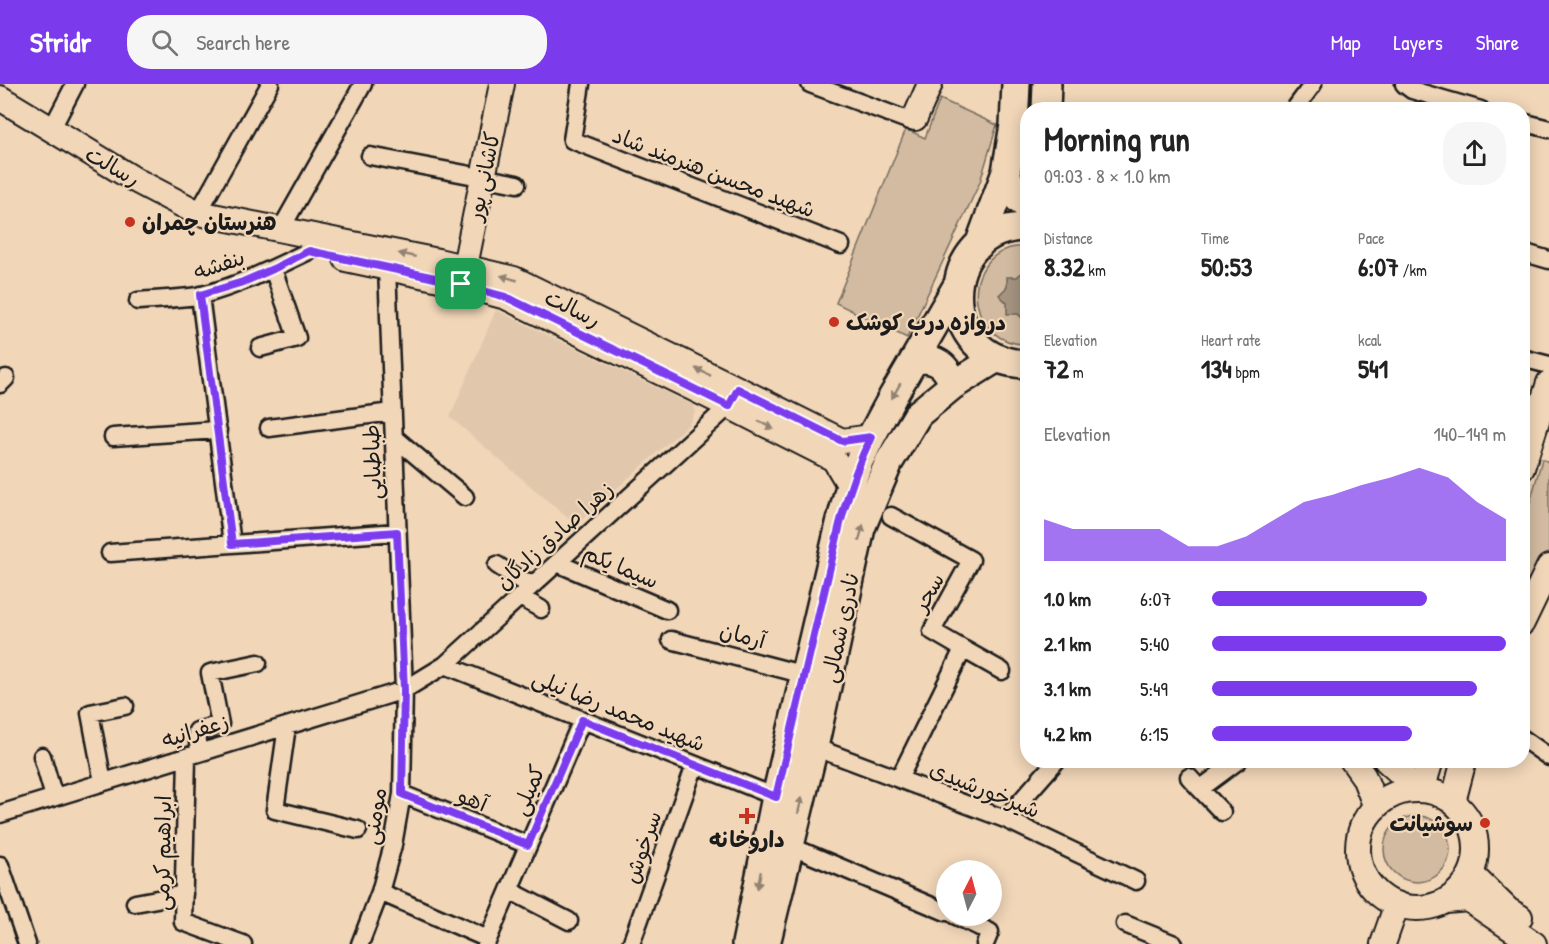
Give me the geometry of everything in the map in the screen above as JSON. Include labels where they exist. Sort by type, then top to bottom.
[{"type":"main road","points":[[979,245],[1006,172],[1014,125],[1016,84]]},
{"type":"main road","points":[[1046,102],[1047,84]]},
{"type":"main road","points":[[1006,172],[1020,202]]},
{"type":"main road","points":[[979,245],[998,232],[1020,228]]},
{"type":"main road","name":"نادری شمالی","points":[[746,944],[776,797],[850,486],[871,437],[957,286],[964,264],[979,245]]},
{"type":"main road","points":[[957,286],[958,308],[965,328],[987,352],[1018,364]]},
{"type":"main road","points":[[914,360],[927,358],[940,363],[949,373],[952,386]]},
{"type":"main road","name":"نادری شمالی","points":[[766,944],[814,747],[861,528],[889,462],[918,414],[952,386],[1018,364]]},
{"type":"street","points":[[51,130],[75,84]]},
{"type":"street","points":[[198,213],[270,84]]},
{"type":"street","points":[[281,229],[363,84]]},
{"type":"street","name":"کاشانی پور","points":[[462,276],[502,84]]},
{"type":"street","name":"شهید محسن هنرمند شاد","points":[[581,84],[572,140],[841,245]]},
{"type":"street","points":[[810,84],[910,121],[915,118],[930,84]]},
{"type":"street","points":[[1300,102],[1313,84]]},
{"type":"street","points":[[1404,84],[1412,90],[1453,102]]},
{"type":"street","name":"رسالت","points":[[0,98],[137,181],[198,213],[281,229],[462,276]]},
{"type":"street","name":"رسالت","points":[[0,110],[193,224],[387,268],[514,279],[734,397],[834,459],[850,486]]},
{"type":"street","points":[[1530,124],[1549,129]]},
{"type":"street","points":[[370,156],[517,184]]},
{"type":"street","name":"بنفشه","points":[[138,301],[200,295],[243,282],[309,251]]},
{"type":"street","points":[[1530,254],[1549,260]]},
{"type":"street","name":"طباطبایی","points":[[387,268],[404,690]]},
{"type":"street","points":[[260,348],[297,338],[273,269]]},
{"type":"street","points":[[200,295],[232,544]]},
{"type":"street","points":[[1530,360],[1549,365]]},
{"type":"street","points":[[1530,442],[1549,383]]},
{"type":"street","name":"رسالت","points":[[734,397],[842,441],[871,437]]},
{"type":"street","name":"زهرا صادق زادگان","points":[[404,690],[445,665],[734,397]]},
{"type":"street","points":[[269,428],[392,412]]},
{"type":"street","points":[[113,437],[218,430]]},
{"type":"street","points":[[394,437],[465,497]]},
{"type":"street","name":"سحر","points":[[891,516],[972,560],[932,631],[963,649]]},
{"type":"street","points":[[110,553],[397,532]]},
{"type":"street","name":"سیما یکم","points":[[557,563],[667,610]]},
{"type":"street","points":[[497,565],[520,580],[536,583]]},
{"type":"street","points":[[1530,614],[1543,597],[1549,567]]},
{"type":"street","points":[[520,597],[541,609]]},
{"type":"street","name":"آرمان","points":[[671,640],[805,675]]},
{"type":"street","points":[[899,779],[963,649],[1002,671]]},
{"type":"street","name":"ابراهیم کرمی","points":[[243,944],[183,922],[184,894],[193,755],[197,731],[220,724],[210,673],[258,663]]},
{"type":"street","name":"شهید محمد رضا نیلی","points":[[445,665],[776,797]]},
{"type":"street","name":"زعفرانیه","points":[[0,814],[404,690]]},
{"type":"street","name":"مومنی","points":[[360,944],[380,892],[393,845],[402,794],[404,690]]},
{"type":"street","points":[[103,782],[90,712],[125,705]]},
{"type":"street","name":"کمیلی","points":[[487,942],[582,720]]},
{"type":"street","points":[[287,726],[275,810],[358,830]]},
{"type":"street","points":[[1530,744],[1549,757]]},
{"type":"street","name":"شیرخورشیدی","points":[[814,747],[1005,819],[1136,881]]},
{"type":"street","points":[[42,756],[54,797]]},
{"type":"street","name":"سرخوش","points":[[631,944],[694,765]]},
{"type":"street","points":[[1005,819],[1050,768]]},
{"type":"street","points":[[1222,812],[1195,783],[1224,768]]},
{"type":"street","points":[[1358,768],[1364,777],[1376,807]]},
{"type":"street","points":[[1395,768],[1421,790]]},
{"type":"street","points":[[1421,790],[1428,768]]},
{"type":"street","points":[[1453,802],[1462,768]]},
{"type":"street","points":[[1442,902],[1460,889],[1471,874],[1476,852],[1473,830],[1461,810],[1453,802],[1438,794],[1421,790],[1401,792],[1376,807],[1364,824],[1358,845],[1359,856],[1365,876],[1371,885],[1378,893],[1397,904],[1411,907],[1425,907],[1442,902],[1468,899],[1534,944]]},
{"type":"street","name":"آهو","points":[[402,794],[528,845]]},
{"type":"street","points":[[790,846],[936,908]]},
{"type":"street","points":[[0,865],[27,944]]},
{"type":"street","points":[[1471,874],[1508,910],[1549,937]]},
{"type":"street","points":[[509,890],[569,921]]},
{"type":"street","points":[[380,892],[487,942]]},
{"type":"street","points":[[135,903],[184,894]]},
{"type":"street","points":[[1442,902],[1511,944]]},
{"type":"street","points":[[1383,944],[1397,904]]},
{"type":"street","points":[[1125,924],[1174,944]]},
{"type":"street","points":[[977,926],[990,932],[985,944]]},
{"type":"shaded area","points":[[940,99],[997,125],[980,182],[907,338],[836,303],[906,129],[925,138]]},
{"type":"shaded area","points":[[1020,247],[1020,343],[1008,341],[993,332],[983,319],[977,304],[977,287],[982,271],[993,257],[1010,248]]},
{"type":"shaded area","points":[[1020,274],[1020,316],[1007,314],[1007,303],[999,295],[1007,287],[1007,277],[1017,277]]},
{"type":"shaded area","points":[[496,310],[693,405],[695,412],[689,424],[576,525],[450,417]]},
{"type":"shaded area","points":[[1542,459],[1549,462],[1549,557],[1530,596],[1530,503]]},
{"type":"shaded area","points":[[1423,816],[1441,825],[1448,836],[1450,849],[1448,862],[1441,873],[1430,880],[1411,882],[1393,873],[1386,862],[1384,843],[1393,825],[1404,818]]},
{"type":"place","name":"هنرستان چمران","points":[[130,222]]},
{"type":"place","name":"دروازه درب کوشک","points":[[834,322]]},
{"type":"place","name":"داروخانه","points":[[747,816]]},
{"type":"place","name":"سوشیانت","points":[[1485,823]]},
{"type":"route","points":[[309,251],[461,284],[506,297],[729,406],[738,389],[842,441],[871,437],[850,486],[776,797],[582,720],[528,845],[402,794],[404,690],[397,532],[232,544],[200,295],[243,282],[309,251]]}]
